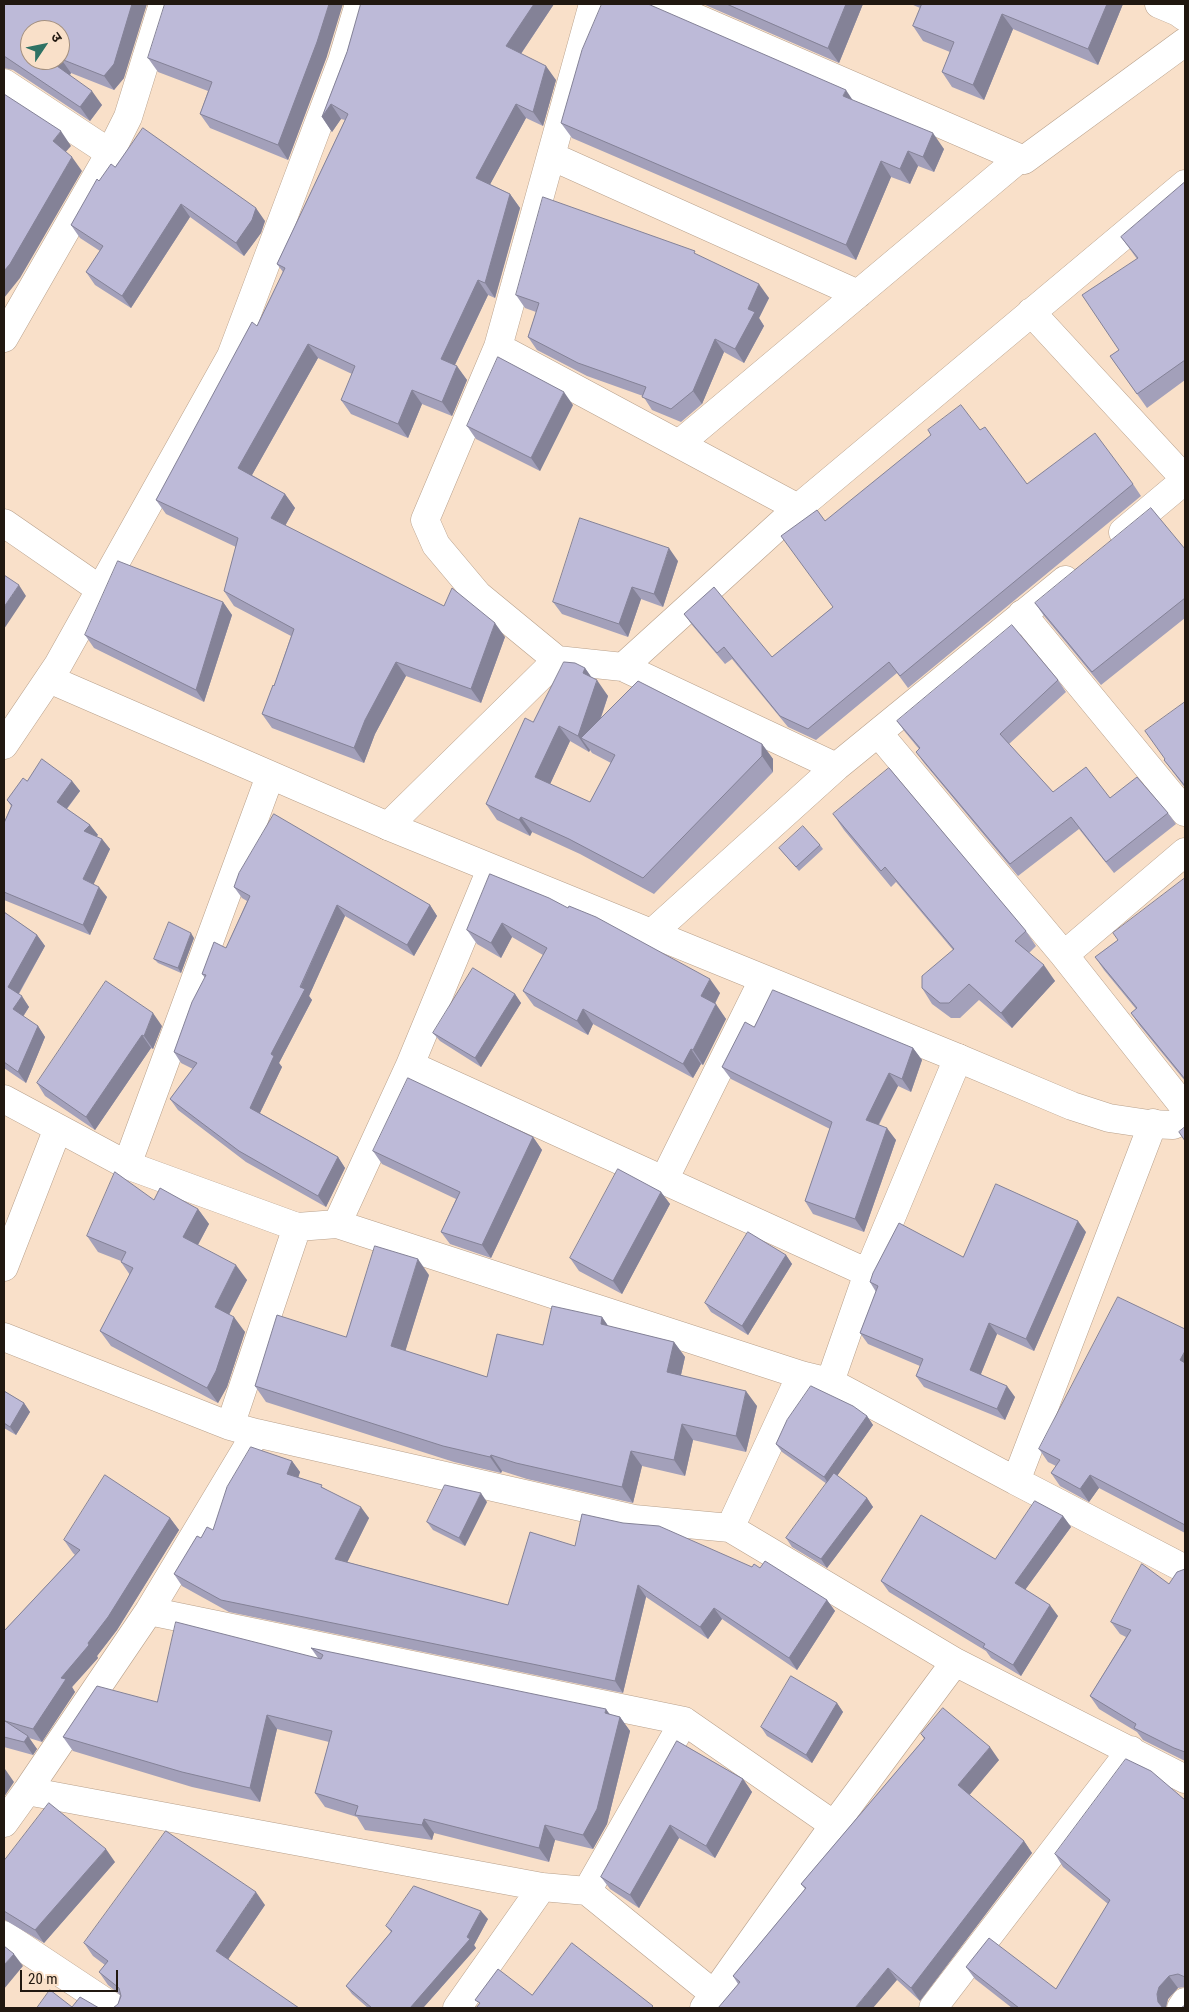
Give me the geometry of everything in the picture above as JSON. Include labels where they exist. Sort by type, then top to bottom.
[{"type":"street","points":[[7,323],[110,153],[128,117],[163,4]]},
{"type":"street","points":[[4,745],[49,679],[101,590],[231,356],[342,60],[359,4]]},
{"type":"street","points":[[593,4],[498,348],[425,520],[436,545],[478,595],[557,660],[623,667],[836,767]]},
{"type":"street","points":[[664,4],[1024,160],[1185,42]]},
{"type":"street","points":[[4,83],[110,153]]},
{"type":"street","points":[[551,156],[858,294]]},
{"type":"street","points":[[679,444],[1020,158]]},
{"type":"street","points":[[623,667],[798,508],[1185,184]]},
{"type":"street","points":[[1031,312],[1173,448],[1185,480],[1104,547]]},
{"type":"street","points":[[498,348],[798,508]]},
{"type":"street","points":[[4,523],[101,590]]},
{"type":"street","points":[[651,934],[836,767],[879,734],[1082,566]]},
{"type":"street","points":[[1022,614],[1185,812]]},
{"type":"street","points":[[388,826],[557,660]]},
{"type":"street","points":[[49,679],[388,826],[1072,1106],[1108,1118],[1173,1125],[1185,1120]]},
{"type":"street","points":[[879,734],[1064,955],[1185,1108]]},
{"type":"street","points":[[127,1164],[270,776]]},
{"type":"street","points":[[1064,955],[1185,852]]},
{"type":"street","points":[[337,1224],[410,1065],[491,868]]},
{"type":"street","points":[[664,1180],[763,980]]},
{"type":"street","points":[[830,1382],[868,1273],[958,1058]]},
{"type":"street","points":[[410,1065],[868,1273]]},
{"type":"street","points":[[4,1099],[127,1164],[297,1227],[337,1224],[801,1375],[830,1382],[1185,1569]]},
{"type":"street","points":[[1016,1481],[1153,1123]]},
{"type":"street","points":[[4,1267],[58,1128]]},
{"type":"street","points":[[230,1426],[297,1227]]},
{"type":"street","points":[[4,1337],[230,1426],[256,1433],[634,1519],[730,1528],[955,1662],[1185,1779]]},
{"type":"street","points":[[730,1528],[801,1375]]},
{"type":"street","points":[[4,1823],[149,1611],[256,1433]]},
{"type":"street","points":[[149,1611],[684,1720],[834,1825]]},
{"type":"street","points":[[27,1791],[542,1887],[587,1891],[709,2001],[834,1825],[955,1662]]},
{"type":"street","points":[[587,1891],[684,1720]]},
{"type":"street","points":[[933,2008],[1131,1750]]},
{"type":"street","points":[[457,2008],[542,1887]]},
{"type":"street","points":[[4,1934],[114,2008]]},
{"type":"street","points":[[1181,2008],[1185,2002]]},
{"type":"building","points":[[4,4],[132,4],[114,64],[104,76],[70,63],[70,20],[20,20],[20,67],[4,56]]},
{"type":"building","points":[[165,4],[329,4],[317,42],[278,145],[200,114],[212,82],[148,58]]},
{"type":"building","points":[[361,4],[534,4],[506,46],[546,66],[533,112],[516,104],[476,178],[510,194],[485,283],[478,280],[441,359],[457,366],[442,402],[412,390],[398,424],[341,400],[355,366],[308,344],[238,468],[285,494],[271,518],[444,606],[452,588],[495,623],[471,689],[396,662],[365,720],[354,748],[262,714],[294,629],[224,591],[238,538],[156,500],[252,322],[257,326],[285,268],[277,264],[348,114],[331,104],[322,117],[347,52]]},
{"type":"building","points":[[602,4],[648,4],[846,90],[843,96],[933,133],[923,157],[908,151],[900,169],[881,161],[846,245],[561,123],[582,50]]},
{"type":"building","points":[[727,4],[846,4],[828,48]]},
{"type":"building","points":[[922,4],[1107,4],[1088,49],[1002,14],[973,85],[942,72],[954,42],[913,26]]},
{"type":"building","points":[[25,70],[63,70],[92,91],[80,107]]},
{"type":"building","points":[[4,94],[61,131],[53,141],[72,157],[10,264],[4,271]]},
{"type":"building","points":[[143,128],[256,208],[252,220],[236,243],[181,204],[122,296],[86,272],[103,246],[71,225],[97,179],[99,181],[111,164],[115,167]]},
{"type":"building","points":[[1185,182],[1185,360],[1137,394],[1110,356],[1119,350],[1082,295],[1138,258],[1121,237]]},
{"type":"building","points":[[543,197],[695,251],[694,253],[759,284],[748,309],[755,312],[735,349],[715,339],[693,391],[671,409],[642,397],[646,387],[578,363],[528,337],[539,303],[516,295]]},
{"type":"building","points":[[498,357],[564,392],[531,458],[467,426]]},
{"type":"building","points":[[961,405],[980,430],[985,427],[1027,484],[1095,433],[1133,484],[900,676],[889,662],[808,729],[780,716],[724,647],[717,653],[684,614],[714,587],[772,657],[833,607],[781,536],[817,510],[825,521],[931,435],[928,430]]},
{"type":"building","points":[[1151,508],[1185,549],[1185,598],[1092,672],[1035,603]]},
{"type":"building","points":[[580,518],[669,548],[654,594],[632,587],[619,624],[553,602]]},
{"type":"building","points":[[118,561],[223,602],[196,690],[85,635]]},
{"type":"building","points":[[4,575],[19,585],[4,607]]},
{"type":"building","points":[[1012,625],[1058,680],[1000,734],[1053,792],[1086,767],[1110,798],[1137,777],[1168,813],[1106,862],[1071,817],[1010,864],[916,752],[920,748],[897,721]]},
{"type":"building","points":[[564,662],[575,663],[585,668],[583,673],[597,680],[578,736],[559,726],[535,777],[590,802],[615,755],[581,738],[638,681],[762,744],[762,756],[643,878],[569,839],[521,817],[519,820],[486,804],[525,718],[533,722]]},
{"type":"building","points":[[1185,702],[1185,786],[1164,760],[1145,731]]},
{"type":"building","points":[[42,759],[72,781],[57,802],[90,825],[84,831],[102,839],[83,879],[99,887],[83,925],[4,892],[4,823],[12,805],[7,800],[23,778],[27,781]]},
{"type":"building","points":[[889,768],[1026,931],[1015,941],[1044,965],[1001,1013],[969,984],[949,1003],[940,1003],[922,988],[922,976],[954,949],[885,867],[881,871],[833,814]]},
{"type":"building","points":[[274,814],[430,905],[407,945],[337,905],[300,987],[305,989],[271,1054],[274,1056],[250,1108],[338,1157],[318,1196],[239,1151],[170,1099],[197,1063],[174,1052],[192,1002],[206,975],[202,974],[214,942],[226,948],[250,896],[234,887],[239,873]]},
{"type":"building","points":[[803,826],[820,845],[796,867],[779,848]]},
{"type":"building","points":[[490,874],[549,898],[568,908],[569,906],[596,917],[710,979],[701,996],[716,1004],[693,1050],[691,1049],[683,1064],[583,1009],[577,1021],[523,991],[547,948],[502,923],[491,943],[467,930]]},
{"type":"building","points":[[1185,878],[1185,1079],[1131,1013],[1137,1008],[1095,957],[1118,940],[1113,933]]},
{"type":"building","points":[[4,912],[37,935],[8,987],[22,996],[13,1009],[38,1026],[18,1072],[4,1062]]},
{"type":"building","points":[[169,922],[191,933],[178,968],[154,959]]},
{"type":"building","points":[[473,968],[515,994],[475,1058],[433,1033]]},
{"type":"building","points":[[106,981],[153,1013],[144,1036],[142,1035],[86,1117],[37,1083]]},
{"type":"building","points":[[773,990],[913,1048],[902,1079],[889,1073],[866,1120],[887,1128],[855,1219],[805,1201],[832,1122],[722,1067],[745,1022],[754,1027]]},
{"type":"building","points":[[408,1078],[533,1137],[482,1245],[441,1232],[460,1192],[373,1151]]},
{"type":"building","points":[[1185,1127],[1185,1141],[1179,1132]]},
{"type":"building","points":[[618,1169],[661,1192],[613,1281],[570,1258]]},
{"type":"building","points":[[115,1172],[154,1200],[160,1188],[198,1209],[183,1237],[236,1265],[215,1307],[234,1317],[216,1371],[207,1388],[100,1331],[133,1268],[121,1262],[126,1252],[87,1236]]},
{"type":"building","points":[[996,1184],[1078,1221],[1026,1339],[989,1323],[970,1370],[1007,1386],[997,1409],[916,1376],[923,1359],[860,1333],[878,1286],[870,1282],[873,1273],[899,1223],[963,1257]]},
{"type":"building","points":[[748,1232],[786,1255],[742,1326],[705,1303]]},
{"type":"building","points":[[375,1246],[418,1259],[391,1346],[487,1377],[497,1334],[543,1345],[552,1306],[602,1317],[601,1324],[674,1342],[667,1372],[746,1391],[736,1436],[682,1424],[674,1460],[631,1451],[622,1487],[516,1463],[491,1455],[490,1457],[443,1446],[255,1386],[277,1315],[346,1337]]},
{"type":"building","points":[[1118,1297],[1185,1329],[1185,1351],[1180,1360],[1185,1363],[1185,1525],[1090,1475],[1080,1489],[1051,1473],[1060,1460],[1039,1449]]},
{"type":"building","points":[[811,1386],[853,1406],[867,1416],[824,1477],[776,1444],[787,1420]]},
{"type":"building","points":[[4,1391],[24,1403],[10,1427],[4,1423]]},
{"type":"building","points":[[251,1447],[292,1461],[287,1474],[322,1485],[321,1487],[361,1507],[335,1559],[508,1605],[530,1532],[575,1546],[582,1514],[623,1523],[659,1526],[752,1567],[754,1564],[760,1568],[765,1561],[827,1600],[789,1658],[714,1608],[700,1627],[638,1585],[615,1681],[221,1600],[174,1574],[197,1536],[201,1538],[207,1527],[213,1530],[227,1487]]},
{"type":"building","points":[[834,1473],[867,1498],[821,1559],[786,1538]]},
{"type":"building","points":[[105,1475],[170,1518],[108,1617],[88,1643],[89,1645],[61,1678],[66,1679],[33,1729],[5,1721],[28,1736],[24,1742],[4,1737],[4,1631],[80,1550],[64,1540]]},
{"type":"building","points":[[445,1485],[481,1493],[459,1538],[427,1522]]},
{"type":"building","points":[[1035,1501],[1063,1516],[1015,1583],[1050,1605],[1013,1665],[983,1647],[985,1644],[881,1581],[921,1515],[995,1559]]},
{"type":"building","points":[[1142,1564],[1169,1584],[1177,1572],[1185,1569],[1185,1752],[1134,1728],[1136,1724],[1090,1696],[1131,1630],[1111,1622]]},
{"type":"building","points":[[176,1622],[321,1659],[323,1655],[311,1648],[606,1709],[605,1713],[620,1717],[597,1809],[583,1835],[545,1825],[539,1848],[424,1819],[422,1825],[355,1815],[358,1806],[315,1793],[332,1731],[267,1715],[250,1788],[182,1772],[63,1737],[97,1686],[157,1702]]},
{"type":"building","points":[[791,1676],[837,1703],[806,1755],[761,1727]]},
{"type":"building","points":[[943,1708],[990,1747],[958,1785],[1024,1841],[911,1988],[888,1968],[855,2008],[718,2008],[740,1982],[733,1976],[806,1888],[801,1884],[925,1738],[921,1734]]},
{"type":"building","points":[[677,1741],[743,1779],[706,1846],[670,1825],[630,1895],[601,1877]]},
{"type":"building","points":[[1126,1759],[1151,1771],[1185,1800],[1185,1977],[1178,1974],[1169,1976],[1159,1987],[1157,1994],[1158,2002],[1163,2008],[1019,2008],[966,1967],[989,1938],[1056,1989],[1110,1900],[1055,1854]]},
{"type":"building","points":[[49,1803],[106,1849],[35,1930],[4,1911],[4,1861]]},
{"type":"building","points":[[166,1831],[256,1892],[216,1951],[299,2008],[113,2008],[118,2004],[121,1996],[119,1988],[99,1972],[108,1961],[84,1943]]},
{"type":"building","points":[[414,1886],[481,1911],[467,1937],[470,1939],[410,2008],[372,2008],[346,1986],[392,1931],[386,1926]]},
{"type":"building","points":[[572,1943],[653,2006],[651,2008],[476,2008],[480,2003],[475,2000],[498,1969],[532,1995]]},
{"type":"building","points":[[4,1946],[14,1954],[4,1965]]},
{"type":"building","points":[[50,1990],[72,2007],[80,1997],[99,2008],[37,2008]]}]
